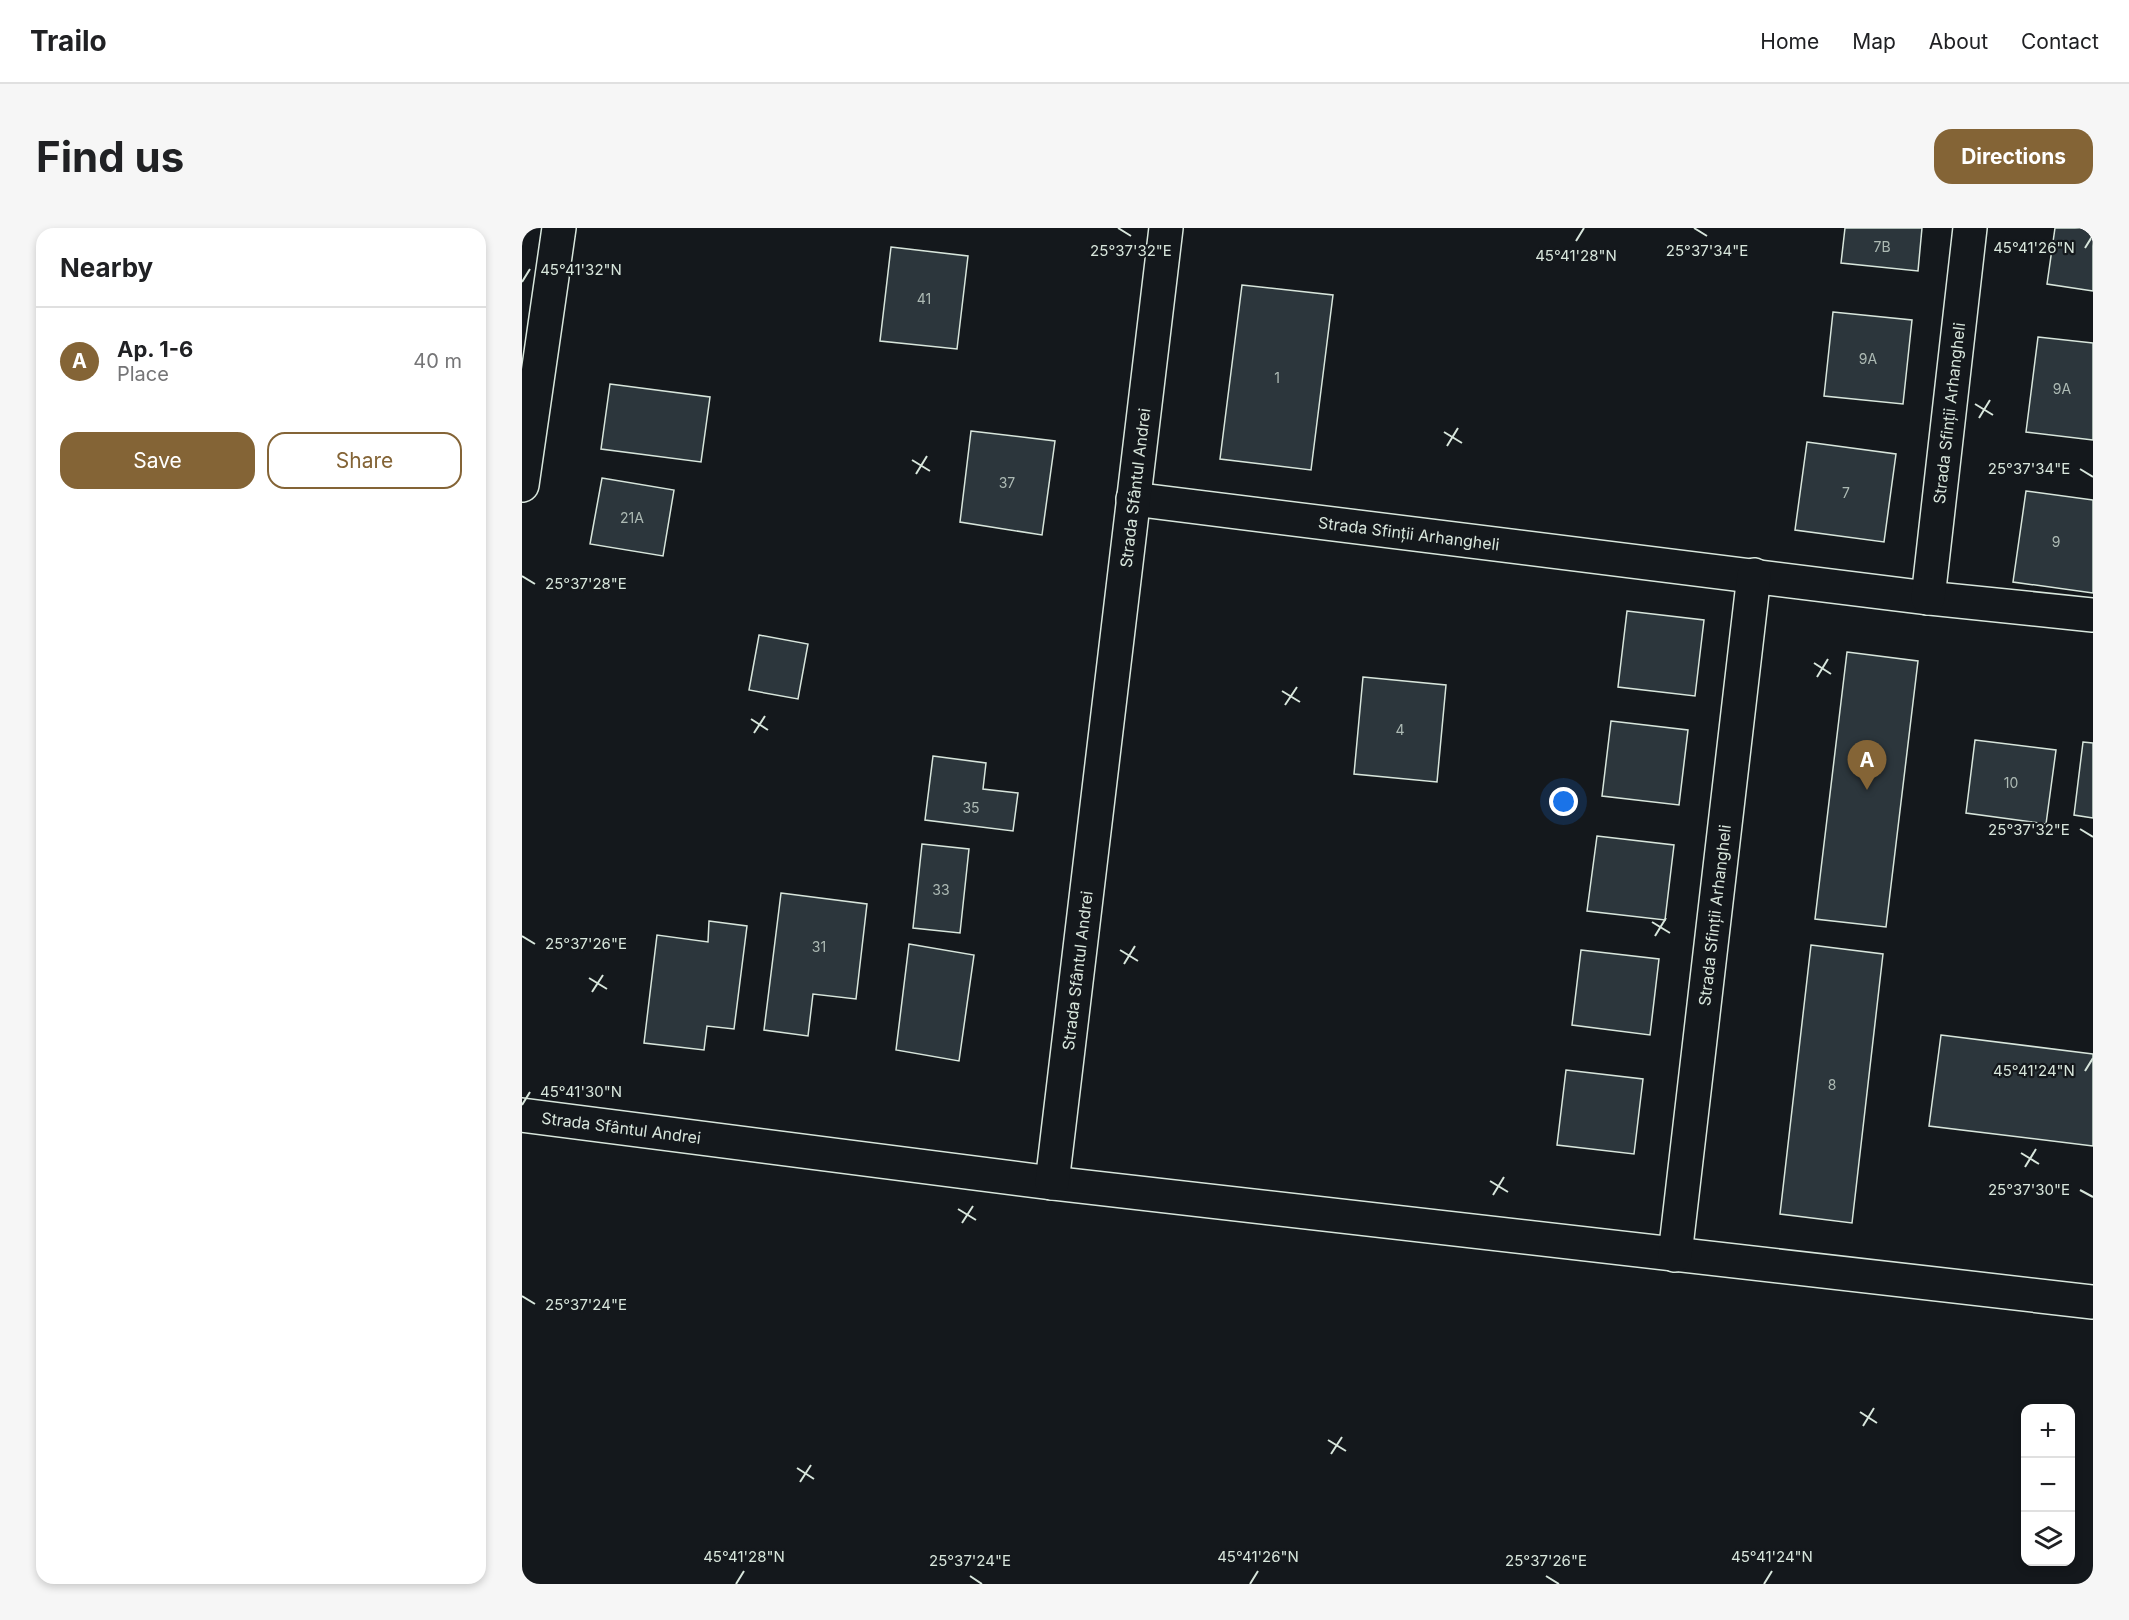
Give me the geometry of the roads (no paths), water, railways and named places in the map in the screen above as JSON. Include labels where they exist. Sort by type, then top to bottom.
[{"type":"street","points":[[522,484],[560,228]]},
{"type":"street","name":"Strada Sfântul Andrei","points":[[522,1115],[1052,1183],[1166,228]]},
{"type":"street","name":"Strada Sfinții Arhangheli","points":[[1928,598],[1971,228]]},
{"type":"street","name":"Strada Sfinții Arhangheli","points":[[1133,499],[1928,598],[2093,615]]},
{"type":"street","name":"Strada Sfinții Arhangheli","points":[[1675,1256],[1754,575]]},
{"type":"street","points":[[1052,1183],[2093,1302]]},
{"type":"place","name":"Ap. 1-6","points":[[1867,790]]}]
